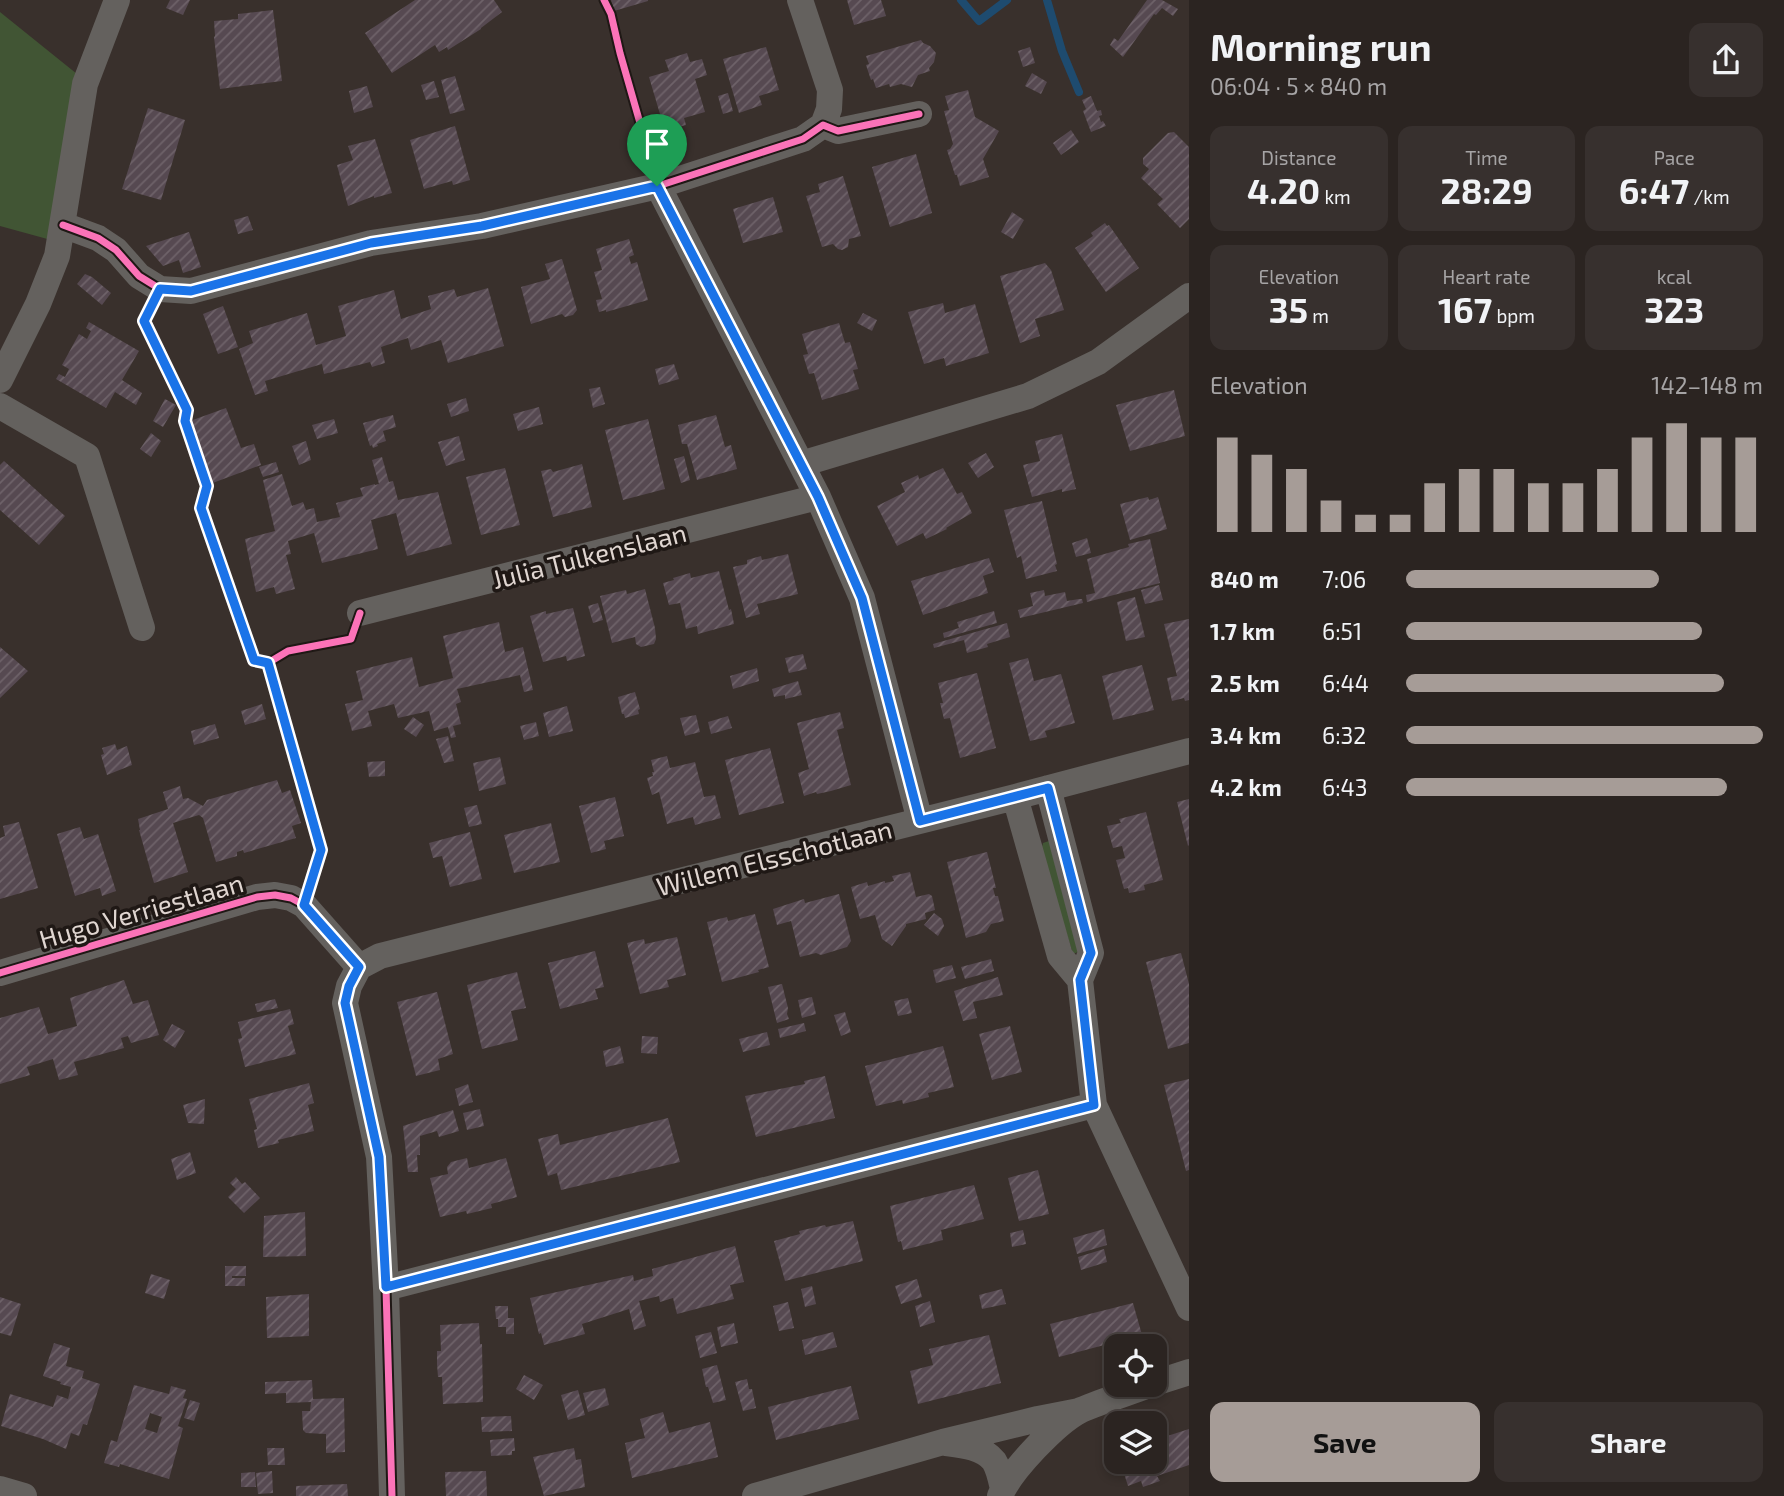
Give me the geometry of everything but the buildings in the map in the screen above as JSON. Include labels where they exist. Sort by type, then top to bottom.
[{"type":"street","points":[[0,380],[38,304],[57,256],[85,84],[117,0]]},
{"type":"street","points":[[63,225],[98,238],[116,250],[139,276],[160,289],[191,291],[371,243],[482,226],[657,186],[803,139],[822,125],[828,109],[830,90],[800,0]]},
{"type":"street","points":[[822,125],[838,131],[919,114]]},
{"type":"street","points":[[657,186],[818,497],[862,598],[920,821]]},
{"type":"street","points":[[801,464],[1028,396],[1098,362],[1189,296]]},
{"type":"street","points":[[0,406],[87,456],[142,628]]},
{"type":"street","name":"Julia Tulkenslaan","points":[[360,613],[818,497]]},
{"type":"street","name":"Willem Elsschotlaan","points":[[359,967],[380,956],[1189,751]]},
{"type":"street","points":[[1048,788],[1091,953],[1080,980],[1094,1105],[1189,1308]]},
{"type":"street","points":[[1015,797],[1060,956],[1080,980]]},
{"type":"street","name":"Hugo Verriestlaan","points":[[0,972],[257,897],[275,895],[291,898],[304,905],[359,967]]},
{"type":"street","points":[[359,967],[349,986],[345,1003],[379,1157],[392,1496]]},
{"type":"street","points":[[386,1287],[1094,1105]]},
{"type":"street","points":[[1167,1380],[1189,1372]]},
{"type":"street","points":[[769,1494],[943,1442],[1079,1411],[1118,1397]]},
{"type":"street","points":[[1002,1492],[1038,1445],[1079,1411]]},
{"type":"street","points":[[943,1442],[972,1447],[993,1460],[999,1472],[1002,1492]]},
{"type":"street","points":[[0,1489],[24,1496]]},
{"type":"green space","points":[[0,12],[77,74],[51,240],[0,226]]},
{"type":"green space","points":[[1049,841],[1078,952],[1073,954],[1041,850],[1043,843]]},
{"type":"waterway","points":[[961,0],[979,21],[1007,0]]},
{"type":"waterway","points":[[1047,0],[1062,51],[1079,92]]},
{"type":"cycle path","points":[[604,0],[611,14],[658,186]]},
{"type":"cycle path","points":[[63,225],[98,238],[116,250],[139,276],[160,289],[191,291],[371,243],[482,226],[658,186],[803,139],[823,125],[838,131],[919,114]]},
{"type":"cycle path","points":[[160,289],[144,321],[187,409],[185,421],[207,486],[201,508],[254,660],[268,663],[321,850],[304,905]]},
{"type":"cycle path","points":[[268,663],[288,651],[351,639],[360,613]]},
{"type":"cycle path","points":[[0,973],[257,897],[275,895],[291,898],[304,905],[359,967],[349,986],[345,1003],[379,1157],[392,1496]]},
{"type":"route","points":[[657,186],[818,497],[862,598],[920,821],[1048,788],[1091,953],[1080,980],[1094,1105],[386,1287],[379,1157],[345,1003],[349,986],[359,967],[304,905],[321,850],[268,663],[254,660],[201,508],[207,486],[185,421],[187,410],[144,321],[160,289],[191,291],[371,243],[482,226],[657,186]]}]
